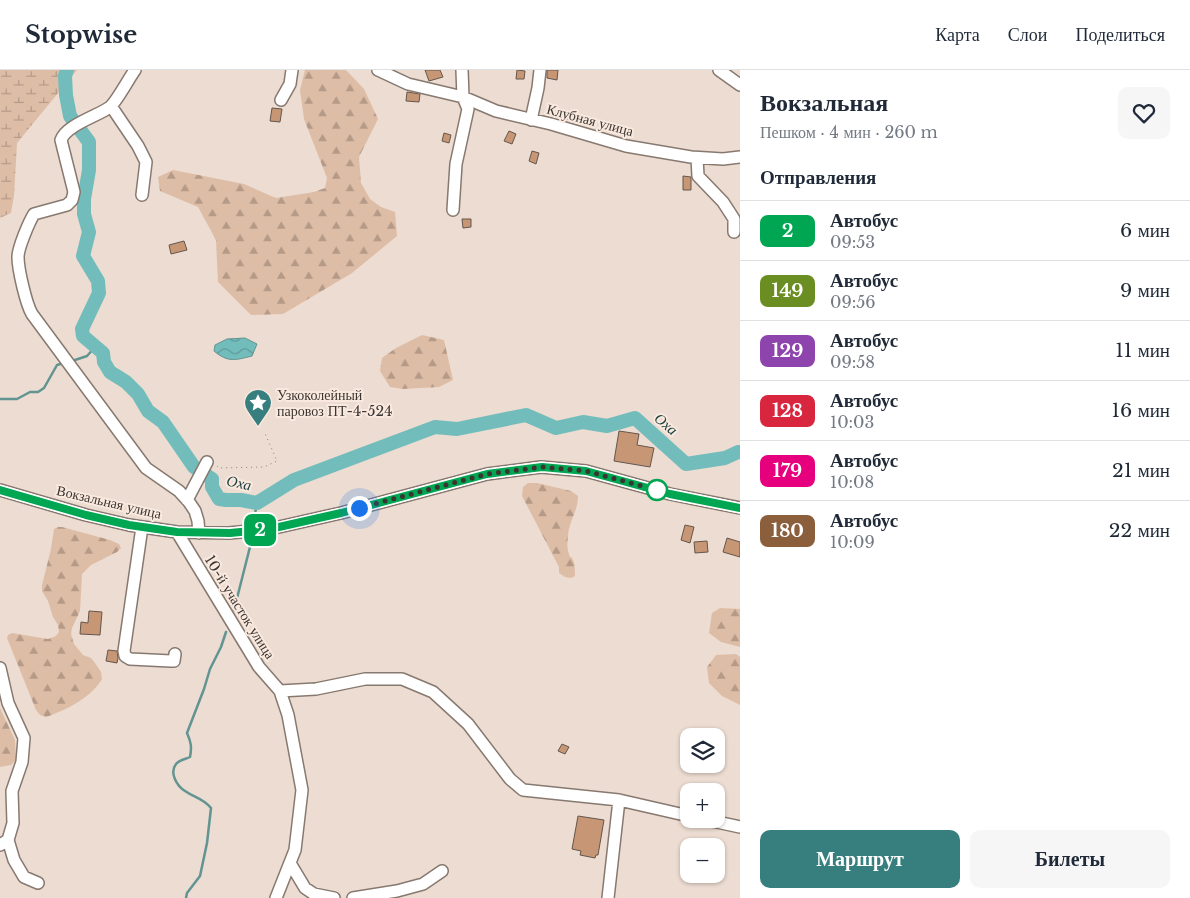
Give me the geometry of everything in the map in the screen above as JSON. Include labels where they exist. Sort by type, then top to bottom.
[{"type":"street","points":[[135,70],[111,106],[62,135],[61,140],[74,192],[72,200],[67,204],[34,214],[30,220],[18,256],[20,273],[27,306],[37,321],[146,468],[179,491],[188,500],[195,511],[199,532]]},
{"type":"street","points":[[281,100],[290,84],[292,70]]},
{"type":"street","name":"Клубная улица","points":[[378,70],[408,84],[463,98],[496,111],[551,124],[626,146],[697,158],[723,159],[740,157]]},
{"type":"street","points":[[454,210],[456,164],[468,109],[463,98],[462,70]]},
{"type":"street","points":[[531,120],[540,70]]},
{"type":"street","points":[[719,70],[740,85]]},
{"type":"street","points":[[111,106],[138,146],[146,162],[142,194]]},
{"type":"street","points":[[697,158],[698,176],[723,202],[734,219],[734,232]]},
{"type":"street","points":[[188,500],[206,464]]},
{"type":"street","name":"Вокзальная улица","points":[[0,490],[86,515],[129,525],[177,532],[230,533],[270,529],[341,513],[487,474],[542,467],[586,471],[670,494],[740,508]]},
{"type":"street","points":[[142,527],[124,651],[125,656],[130,659],[174,661],[175,654]]},
{"type":"street","name":"10-й участок улица","points":[[177,532],[259,667],[280,691],[288,714],[302,790],[295,850],[276,898]]},
{"type":"street","points":[[0,668],[8,703],[24,738],[22,762],[12,791],[13,823],[4,843],[24,877],[38,883]]},
{"type":"street","points":[[280,691],[316,689],[365,679],[402,679],[433,692],[468,724],[510,780],[523,790],[618,800],[680,814]]},
{"type":"street","points":[[608,898],[618,800]]},
{"type":"street","points":[[725,824],[740,827]]},
{"type":"street","points":[[290,863],[305,888],[319,896],[334,898]]},
{"type":"street","points":[[353,898],[397,891],[423,884],[442,871]]},
{"type":"street","points":[[412,887],[418,898]]},
{"type":"path","points":[[206,464],[219,468],[264,467],[277,461],[264,431]]},
{"type":"green space","points":[[0,70],[77,70],[17,143],[14,196],[11,213],[0,218]]},
{"type":"green space","points":[[305,70],[346,70],[364,89],[378,119],[359,157],[361,183],[370,199],[381,207],[395,212],[397,236],[352,273],[283,314],[251,315],[218,282],[216,240],[198,207],[160,191],[158,177],[173,170],[244,184],[276,198],[314,192],[325,188],[327,178],[304,119],[300,90]]},
{"type":"green space","points":[[422,335],[444,340],[453,380],[439,387],[403,389],[390,387],[380,371],[382,358],[396,348]]},
{"type":"green space","points":[[528,483],[537,483],[571,491],[578,496],[567,541],[568,552],[575,568],[575,576],[571,578],[559,573],[559,567],[522,496],[523,487]]},
{"type":"green space","points":[[58,527],[110,540],[119,544],[121,548],[117,552],[91,565],[82,574],[80,611],[71,634],[74,644],[83,655],[91,658],[95,663],[101,672],[102,679],[85,698],[62,711],[46,717],[40,715],[36,710],[7,638],[12,633],[48,639],[56,636],[59,632],[58,625],[42,591],[54,529]]},
{"type":"green space","points":[[720,608],[740,609],[740,647],[721,642],[709,633],[712,613]]},
{"type":"green space","points":[[736,654],[740,657],[740,705],[722,696],[709,683],[707,667],[716,655]]},
{"type":"green space","points":[[0,708],[15,740],[16,760],[11,765],[0,767]]},
{"type":"water","points":[[245,338],[257,344],[252,356],[232,360],[214,351],[215,345],[227,339]]},
{"type":"building","points":[[425,70],[440,70],[443,77],[429,81]]},
{"type":"building","points":[[517,70],[525,71],[524,79],[516,79]]},
{"type":"building","points":[[547,70],[558,70],[557,80],[547,78]]},
{"type":"building","points":[[407,92],[420,94],[419,102],[406,101]]},
{"type":"building","points":[[272,108],[282,109],[280,122],[270,121]]},
{"type":"building","points":[[568,112],[577,116],[574,122],[565,118]]},
{"type":"building","points":[[509,131],[516,134],[512,144],[504,141]]},
{"type":"building","points":[[444,133],[451,135],[449,143],[442,141]]},
{"type":"building","points":[[532,151],[539,153],[536,164],[529,161]]},
{"type":"building","points":[[683,176],[691,177],[691,190],[683,190]]},
{"type":"building","points":[[462,219],[471,219],[471,227],[463,228]]},
{"type":"building","points":[[184,241],[187,250],[171,254],[169,245]]},
{"type":"building","points":[[619,431],[639,434],[637,445],[654,448],[650,467],[614,461]]},
{"type":"building","points":[[685,525],[694,527],[690,543],[681,540]]},
{"type":"building","points":[[727,538],[740,542],[740,557],[723,552]]},
{"type":"building","points":[[707,541],[708,552],[695,553],[694,542]]},
{"type":"building","points":[[89,611],[102,612],[100,635],[80,634],[81,622],[88,623]]},
{"type":"building","points":[[108,650],[117,651],[117,663],[106,661]]},
{"type":"building","points":[[562,744],[569,747],[565,754],[558,751]]},
{"type":"building","points":[[578,816],[604,820],[598,855],[595,858],[580,855],[581,851],[572,849]]},
{"type":"waterway","name":"Оха","points":[[67,70],[65,76],[66,95],[70,116],[89,142],[89,170],[84,199],[84,214],[89,232],[83,256],[98,281],[99,293],[82,329],[83,336],[103,353],[104,362],[110,372],[126,382],[138,394],[148,411],[163,422],[194,467],[212,479],[212,487],[219,499],[257,503],[294,480],[435,427],[457,429],[526,415],[556,428],[583,422],[607,426],[635,418],[686,464],[725,458],[740,452]]},
{"type":"waterway","points":[[72,361],[87,356],[95,347]]},
{"type":"waterway","points":[[0,399],[17,399],[30,392],[38,392],[44,388],[57,365],[64,363]]},
{"type":"waterway","points":[[256,522],[257,503]]},
{"type":"waterway","points":[[234,610],[251,543]]},
{"type":"waterway","points":[[186,898],[187,893],[200,876],[207,843],[211,808],[205,802],[182,789],[177,783],[173,771],[177,763],[190,757],[191,745],[187,733],[210,669],[226,632]]},
{"type":"bus line","name":"2","points":[[0,490],[86,515],[129,525],[177,532],[230,533],[270,529],[341,513],[487,474],[542,467],[586,471],[670,494],[740,508]]},
{"type":"place","name":"Узкоколейный паровоз ПТ-4-524","points":[[258,427]]},
{"type":"route","points":[[359,508],[487,474],[542,467],[586,471],[657,490]]}]
